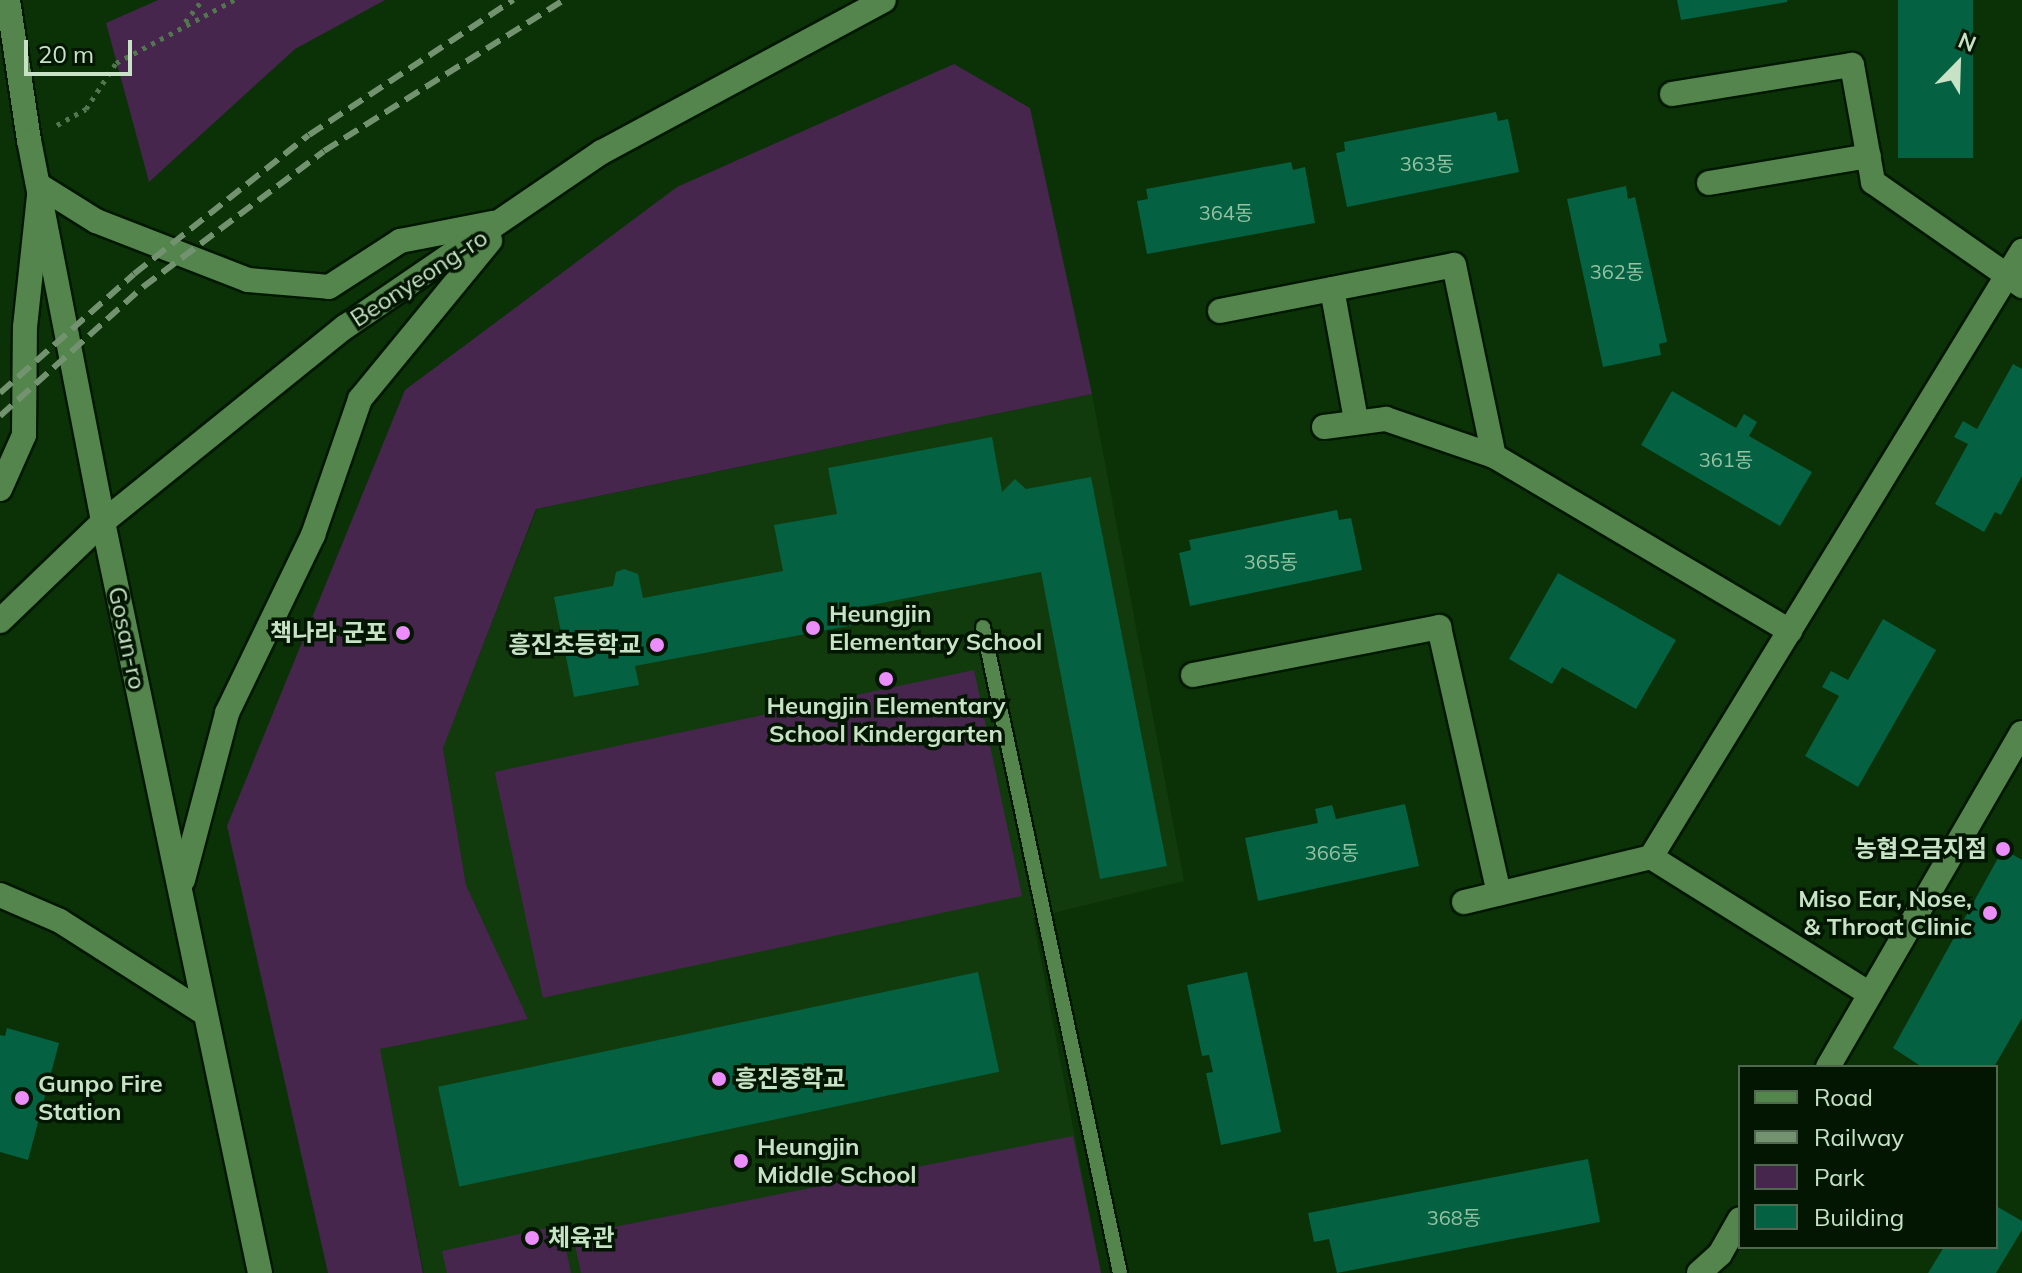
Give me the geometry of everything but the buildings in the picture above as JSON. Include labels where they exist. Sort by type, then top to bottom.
[{"type":"street","name":"Gosan-ro","points":[[8,0],[29,140],[103,522],[260,1273]]},
{"type":"street","name":"Beonyeong-ro","points":[[0,621],[103,522],[345,327],[507,220],[602,152],[884,0]]},
{"type":"street","points":[[1672,94],[1852,65],[1873,182],[2015,281]]},
{"type":"street","points":[[1709,183],[1869,156]]},
{"type":"street","points":[[0,489],[24,435],[25,327],[40,186],[96,221],[248,280],[329,287],[400,241],[507,220]]},
{"type":"street","points":[[181,886],[227,713],[313,535],[360,399],[507,220]]},
{"type":"street","points":[[1464,902],[1651,857],[1790,631],[2015,281],[2022,251]]},
{"type":"street","points":[[1220,311],[1454,265],[1494,456]]},
{"type":"street","points":[[1332,289],[1356,420]]},
{"type":"street","points":[[1324,427],[1356,420],[1386,419],[1494,456],[1790,631]]},
{"type":"street","points":[[1193,675],[1439,627],[1499,893]]},
{"type":"street","points":[[1829,1065],[2022,733]]},
{"type":"street","points":[[1651,857],[1870,994]]},
{"type":"street","points":[[0,895],[60,921],[203,1012]]},
{"type":"street","points":[[1699,1273],[1720,1254],[1738,1222]]},
{"type":"lane","points":[[983,627],[1120,1273]]},
{"type":"path","points":[[185,23],[202,0]]},
{"type":"path","points":[[29,140],[86,109],[116,63],[185,23],[234,0]]},
{"type":"shaded area","name":"Heungjin Elementary School","points":[[1092,394],[1184,881],[1033,918],[1101,1273],[424,1273],[379,1049],[528,1019],[466,885],[443,747],[537,509]]},
{"type":"green space","points":[[158,0],[385,0],[295,49],[149,182],[106,23]]},
{"type":"green space","points":[[954,64],[1030,108],[1092,394],[536,509],[443,748],[466,885],[528,1019],[380,1049],[423,1273],[328,1273],[227,826],[405,390],[677,187]]},
{"type":"green space","points":[[974,670],[1022,896],[543,998],[495,772]]},
{"type":"green space","points":[[1073,1136],[1101,1273],[581,1273],[573,1235]]},
{"type":"green space","name":"체육관","points":[[561,1225],[571,1273],[447,1273],[442,1251]]},
{"type":"railway","points":[[0,393],[134,274],[309,135],[513,0]]},
{"type":"railway","points":[[0,416],[143,287],[324,151],[564,0]]},
{"type":"place","name":"Heungjin Elementary School","points":[[813,628]]},
{"type":"place","name":"책나라 군포","points":[[403,633]]},
{"type":"place","name":"흥진초등학교","points":[[657,645]]},
{"type":"place","name":"Heungjin Elementary School Kindergarten","points":[[886,679]]},
{"type":"place","name":"농협오금지점","points":[[2003,849]]},
{"type":"place","name":"Miso Ear, Nose, & Throat Clinic","points":[[1990,913]]},
{"type":"place","name":"흥진중학교","points":[[719,1079]]},
{"type":"place","name":"Gunpo Fire Station","points":[[22,1098]]},
{"type":"place","name":"Heungjin Middle School","points":[[741,1161]]},
{"type":"place","name":"체육관","points":[[532,1238]]}]
